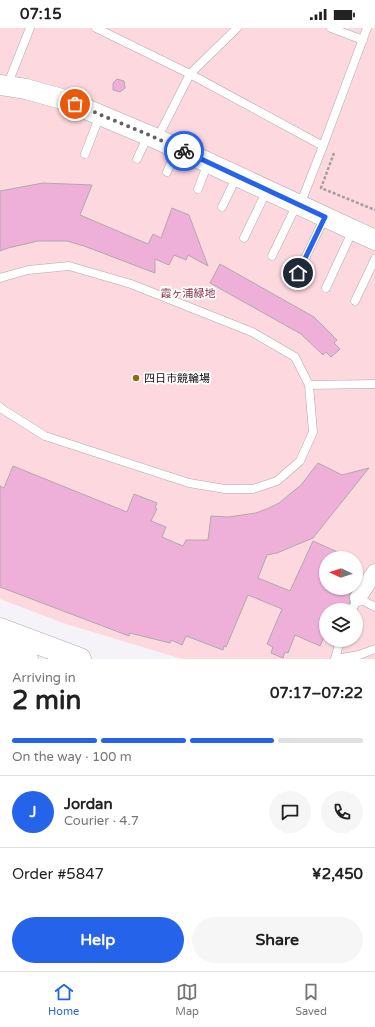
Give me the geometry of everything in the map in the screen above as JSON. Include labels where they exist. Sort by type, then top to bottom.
[{"type":"highway","points":[[0,629],[80,659]]},
{"type":"highway","points":[[0,649],[27,659]]},
{"type":"street","points":[[3,86],[26,89],[62,99],[100,114],[178,148],[375,240]]},
{"type":"street","points":[[356,603],[374,575]]},
{"type":"lane","points":[[3,86],[30,28]]},
{"type":"lane","points":[[96,28],[190,74],[323,146]]},
{"type":"lane","points":[[137,160],[153,137],[190,74],[237,28]]},
{"type":"lane","points":[[331,28],[363,40]]},
{"type":"lane","points":[[272,256],[298,204],[323,146],[368,28]]},
{"type":"lane","points":[[85,154],[100,114]]},
{"type":"lane","points":[[167,172],[178,148]]},
{"type":"lane","points":[[198,189],[209,163]]},
{"type":"lane","points":[[222,207],[237,176]]},
{"type":"lane","points":[[244,238],[267,190]]},
{"type":"lane","points":[[298,273],[325,217]]},
{"type":"lane","points":[[326,288],[353,230]]},
{"type":"lane","points":[[355,301],[375,259]]},
{"type":"lane","points":[[0,278],[28,270],[69,266],[131,284],[252,332],[295,357],[309,385],[313,432],[300,461],[277,481],[253,489],[225,489],[189,483],[45,436],[2,410],[0,407]]},
{"type":"lane","points":[[309,385],[375,384]]},
{"type":"lane","points":[[363,605],[375,607]]},
{"type":"lane","points":[[339,647],[336,659],[359,655],[375,649]]},
{"type":"path","points":[[323,146],[335,152],[321,188],[375,210]]},
{"type":"green space","name":"霞ヶ浦緑地","points":[[0,28],[375,28],[375,659],[182,659],[63,623],[0,599]]},
{"type":"building","points":[[117,79],[124,81],[125,88],[120,92],[113,90],[113,83]]},
{"type":"building","points":[[43,183],[92,185],[80,215],[148,244],[153,234],[161,238],[172,208],[189,215],[208,266],[188,255],[186,260],[174,255],[169,265],[155,259],[155,273],[67,241],[38,241],[0,251],[0,191]]},
{"type":"building","points":[[220,264],[314,317],[337,340],[334,343],[340,349],[331,357],[326,352],[323,355],[301,334],[210,283]]},
{"type":"building","points":[[318,463],[342,475],[369,468],[313,538],[277,553],[267,555],[258,578],[290,591],[313,541],[335,551],[319,551],[319,595],[350,595],[349,603],[319,603],[319,646],[295,635],[288,653],[285,652],[283,658],[271,653],[273,647],[267,644],[282,609],[248,595],[226,647],[224,646],[223,650],[186,636],[182,645],[171,640],[170,643],[130,633],[129,636],[0,587],[0,486],[4,488],[13,466],[127,512],[134,494],[157,503],[155,508],[157,509],[151,521],[166,527],[162,537],[183,546],[186,540],[208,540],[211,516],[228,517],[256,513],[279,503],[301,485]]},
{"type":"way so far","points":[[75,104],[184,151]]},
{"type":"place","name":"四日市競輪場","points":[[136,378]]},
{"type":"route","points":[[184,151],[325,217],[298,273]]}]
